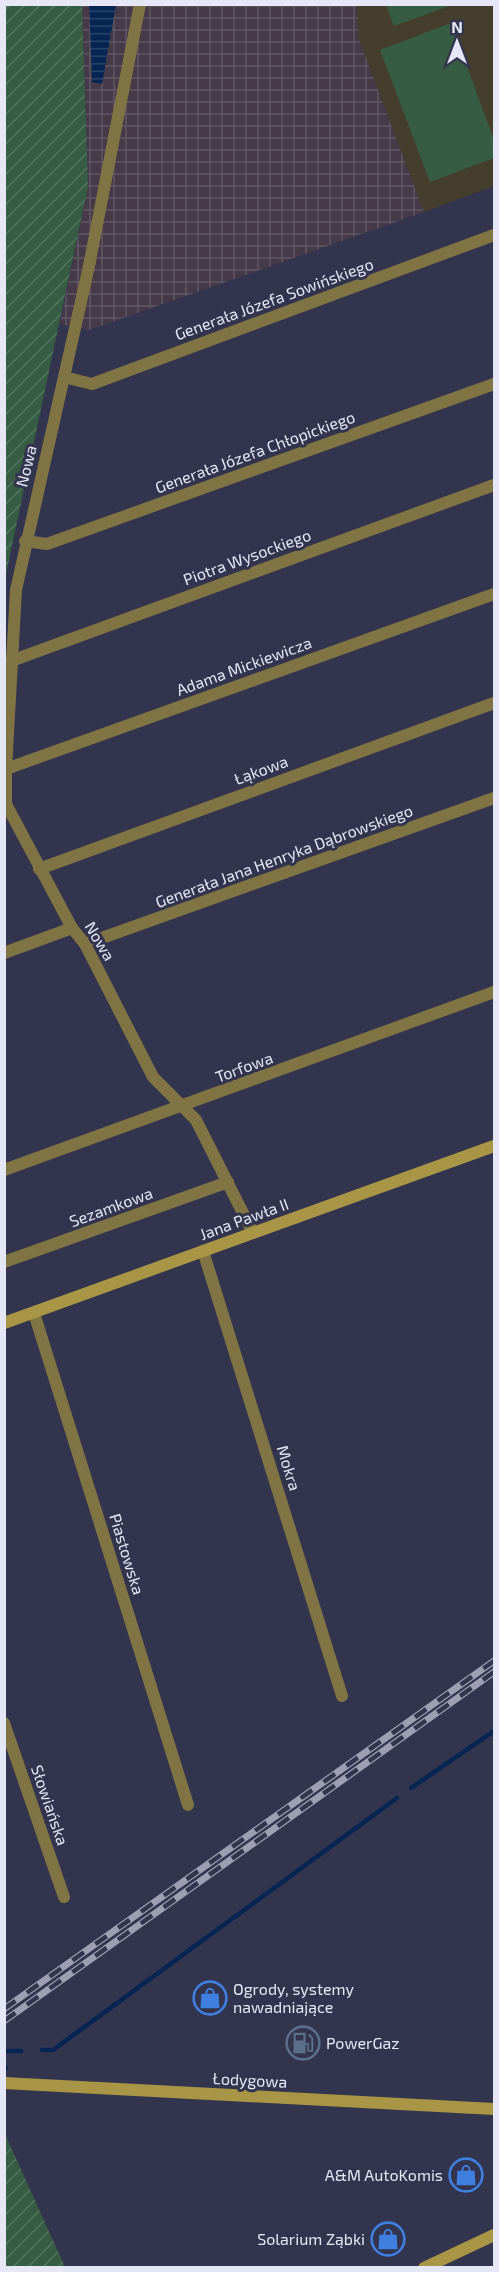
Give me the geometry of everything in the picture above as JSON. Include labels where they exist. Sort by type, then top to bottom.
[{"type":"street","name":"Nowa","points":[[140,4],[93,246],[25,541],[16,590],[5,805],[72,928],[85,944],[153,1077],[196,1120],[253,1233]]},
{"type":"street","name":"Generała Józefa Sowińskiego","points":[[64,377],[92,384],[495,235]]},
{"type":"street","name":"Generała Józefa Chłopickiego","points":[[25,541],[47,544],[495,384]]},
{"type":"street","name":"Piotra Wysockiego","points":[[11,660],[495,485]]},
{"type":"street","name":"Adama Mickiewicza","points":[[6,769],[495,594]]},
{"type":"street","name":"Łąkowa","points":[[39,869],[495,703]]},
{"type":"street","name":"Generała Jana Henryka Dąbrowskiego","points":[[85,944],[495,798]]},
{"type":"street","points":[[4,953],[72,928]]},
{"type":"street","name":"Torfowa","points":[[4,1170],[495,992]]},
{"type":"street","name":"Jana Pawła II","points":[[4,1323],[495,1146]]},
{"type":"street","name":"Sezamkowa","points":[[4,1262],[228,1182]]},
{"type":"street","name":"Mokra","points":[[203,1251],[342,1696]]},
{"type":"street","name":"Piastowska","points":[[34,1313],[189,1805]]},
{"type":"street","name":"Słowiańska","points":[[4,1723],[64,1897]]},
{"type":"street","name":"Łodygowa","points":[[4,2083],[495,2109]]},
{"type":"street","points":[[424,2268],[495,2235]]},
{"type":"shaded area","points":[[82,5],[357,5],[359,39],[424,212],[89,330],[60,324],[88,187]]},
{"type":"shaded area","points":[[357,5],[494,5],[494,186],[424,212],[359,39]]},
{"type":"green space","points":[[5,4],[82,5],[88,187],[5,579]]},
{"type":"green space","points":[[386,4],[452,5],[394,26]]},
{"type":"green space","points":[[451,23],[494,140],[494,158],[430,182],[380,50]]},
{"type":"green space","points":[[5,2134],[65,2267],[5,2267]]},
{"type":"water","points":[[89,4],[116,5],[102,84],[92,82]]},
{"type":"waterway","points":[[411,1788],[494,1731]]},
{"type":"waterway","points":[[42,2050],[53,2050],[397,1798]]},
{"type":"waterway","points":[[4,2051],[21,2051]]},
{"type":"railway","points":[[4,2009],[494,1661]]},
{"type":"railway","points":[[4,2021],[494,1672]]},
{"type":"place","name":"Ogrody, systemy nawadniające","points":[[210,1998]]},
{"type":"place","name":"PowerGaz","points":[[303,2043]]},
{"type":"place","name":"A&M AutoKomis","points":[[466,2175]]},
{"type":"place","name":"Solarium Ząbki","points":[[388,2239]]}]
